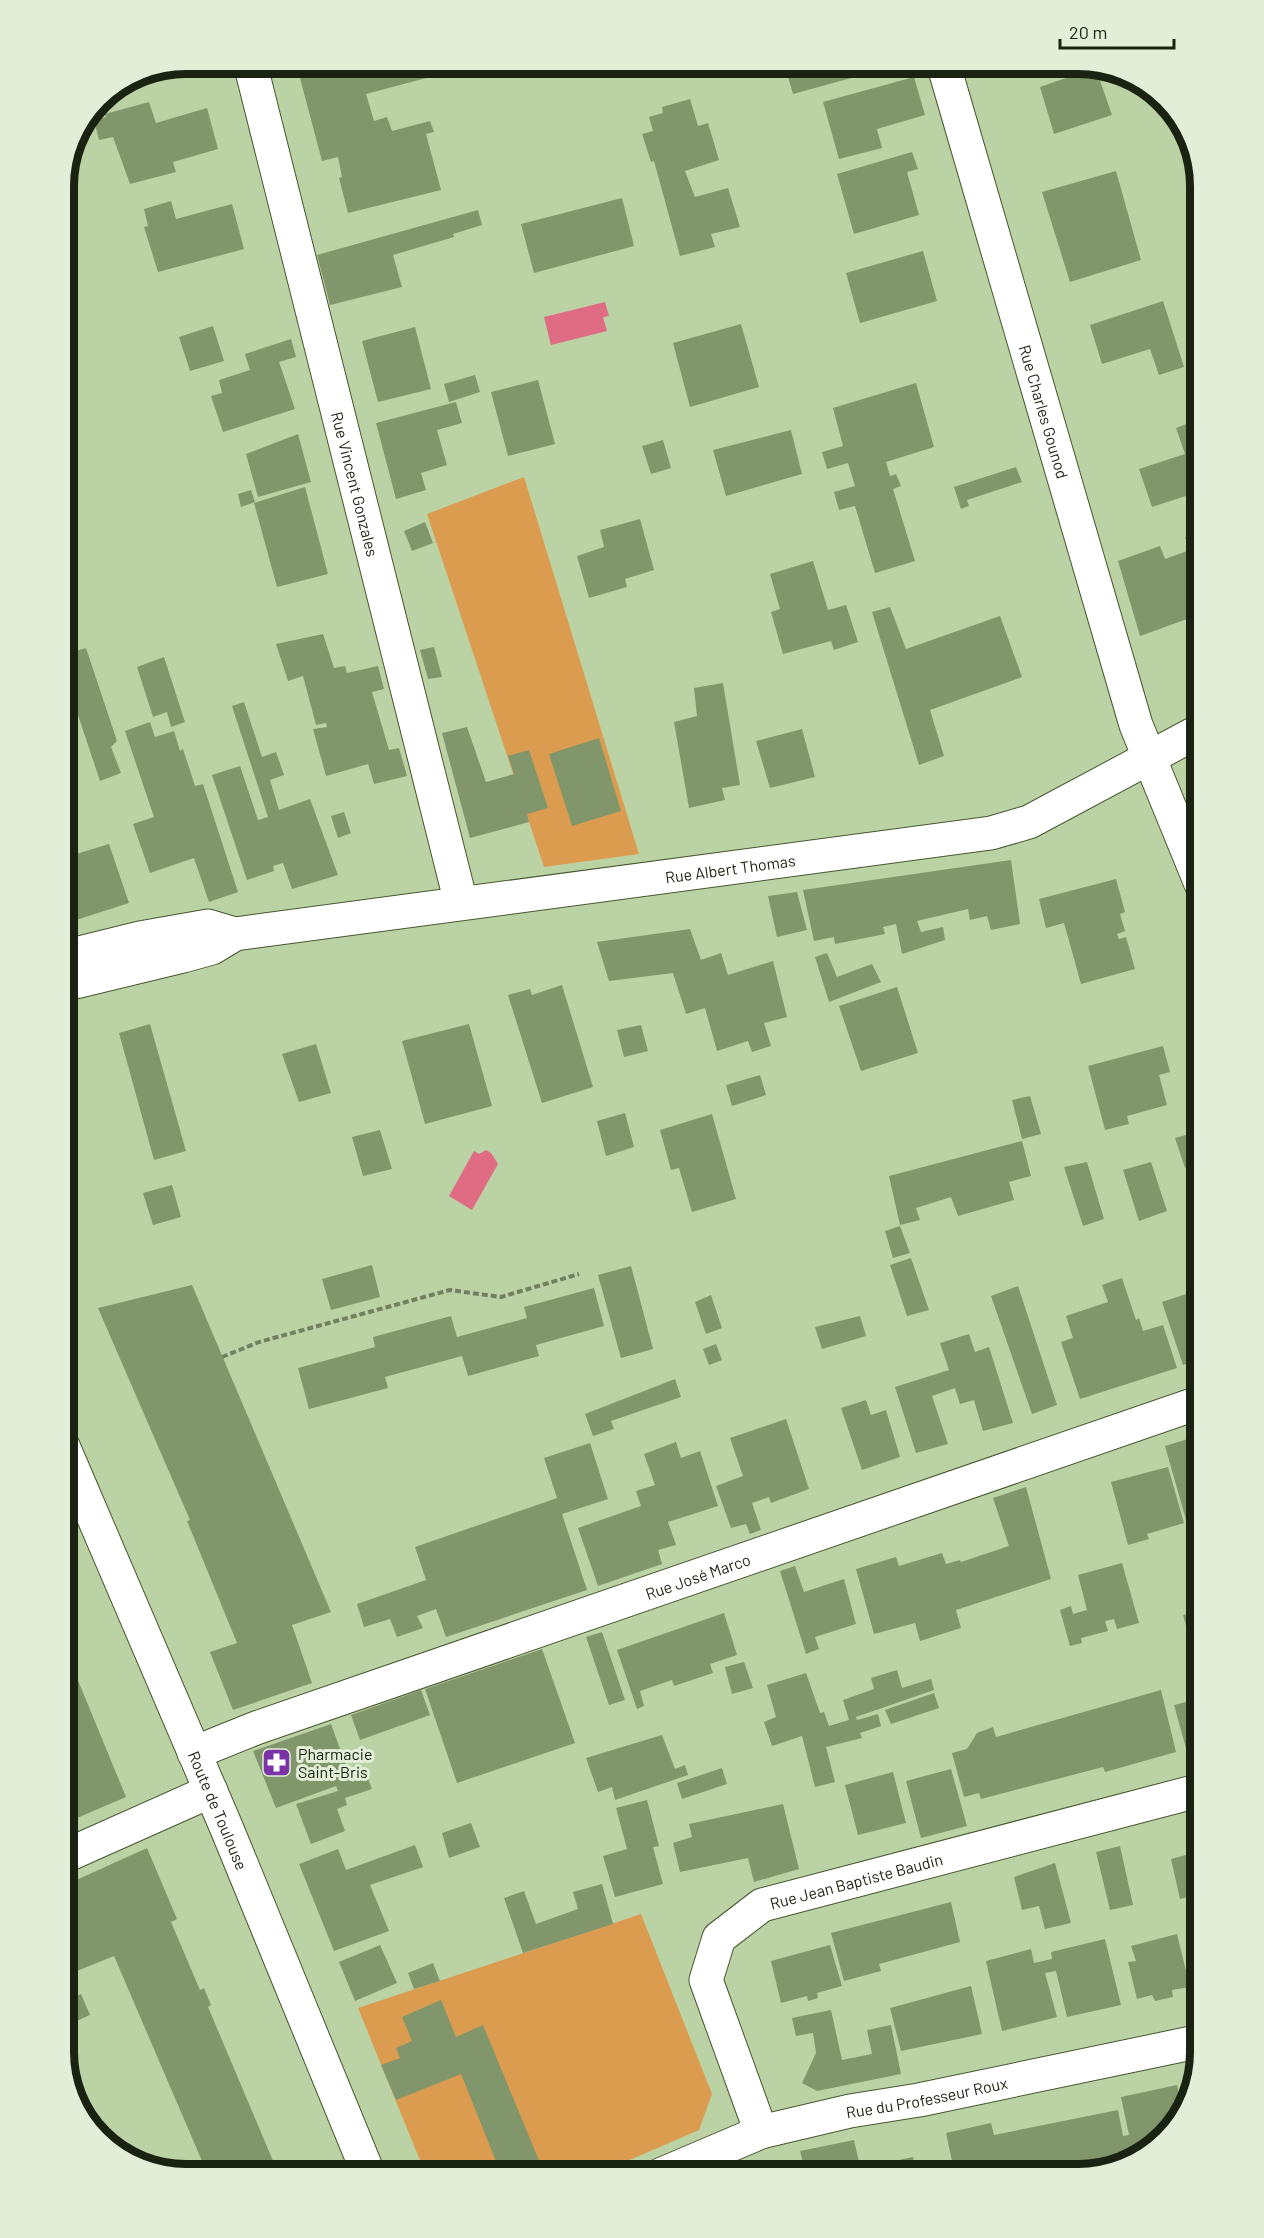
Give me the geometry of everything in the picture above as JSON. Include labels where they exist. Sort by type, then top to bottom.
[{"type":"street","name":"Rue Vincent Gonzales","points":[[253,74],[461,903]]},
{"type":"street","name":"Rue Charles Gounod","points":[[946,74],[1136,725],[1190,857]]},
{"type":"street","name":"Rue Albert Thomas","points":[[74,982],[212,948],[235,934],[790,862],[991,833],[1029,822],[1190,736]]},
{"type":"street","name":"Rue Albert Thomas","points":[[74,954],[140,938],[208,926],[235,934]]},
{"type":"street","name":"Rue José Marco","points":[[194,1753],[256,1728],[1190,1406]]},
{"type":"street","name":"Route de Toulouse","points":[[74,1472],[211,1791],[364,2164]]},
{"type":"street","points":[[74,1852],[211,1791]]},
{"type":"street","name":"Rue Jean Baptiste Baudin","points":[[761,2132],[706,1980],[719,1938],[744,1918],[762,1905],[1190,1793]]},
{"type":"street","name":"Rue du Professeur Roux","points":[[686,2164],[761,2132],[850,2111],[919,2100],[1190,2043]]},
{"type":"path","points":[[222,1356],[260,1342],[450,1290],[501,1297],[579,1274]]},
{"type":"shaded area","points":[[605,302],[609,316],[603,317],[607,331],[551,345],[544,317]]},
{"type":"shaded area","points":[[524,477],[639,854],[544,867],[427,514]]},
{"type":"shaded area","points":[[486,1150],[491,1153],[498,1164],[472,1210],[449,1196],[474,1151],[479,1154]]},
{"type":"shaded area","points":[[641,1914],[712,2094],[699,2130],[620,2164],[422,2164],[358,2008]]},
{"type":"building","points":[[299,74],[429,74],[430,77],[366,94],[374,121],[387,117],[392,131],[430,121],[434,132],[426,134],[441,190],[348,213],[339,178],[342,177],[338,157],[322,161]]},
{"type":"building","points":[[787,74],[854,74],[855,77],[793,94]]},
{"type":"building","points":[[1071,74],[1098,76],[1112,115],[1054,134],[1040,87],[1072,76]]},
{"type":"building","points":[[914,77],[925,115],[877,129],[882,148],[839,159],[823,102]]},
{"type":"building","points":[[690,99],[698,126],[708,123],[719,160],[685,171],[695,197],[728,188],[740,227],[711,234],[715,247],[680,256],[654,161],[651,162],[642,134],[653,131],[649,117],[663,113],[662,107]]},
{"type":"building","points":[[149,102],[156,123],[207,108],[218,149],[173,162],[176,172],[130,184],[113,137],[99,140],[94,121],[106,117],[105,114]]},
{"type":"building","points":[[912,152],[918,169],[907,172],[919,215],[854,234],[837,174]]},
{"type":"building","points":[[1116,171],[1141,260],[1070,282],[1042,192]]},
{"type":"building","points":[[622,198],[634,246],[534,273],[521,224]]},
{"type":"building","points":[[171,201],[176,219],[232,204],[244,249],[158,272],[144,227],[148,226],[144,209]]},
{"type":"building","points":[[478,210],[482,225],[453,234],[454,237],[393,255],[402,287],[330,305],[317,255]]},
{"type":"building","points":[[923,251],[937,301],[860,323],[846,273]]},
{"type":"building","points":[[1163,301],[1184,367],[1159,375],[1150,349],[1102,364],[1090,325]]},
{"type":"building","points":[[741,324],[759,387],[690,407],[673,343]]},
{"type":"building","points":[[213,326],[224,361],[190,371],[179,337]]},
{"type":"building","points":[[415,327],[431,389],[378,402],[362,341]]},
{"type":"building","points":[[291,339],[296,357],[279,362],[295,409],[223,432],[211,396],[222,393],[219,380],[250,370],[245,354]]},
{"type":"building","points":[[475,375],[480,392],[449,402],[444,384]]},
{"type":"building","points":[[538,380],[555,444],[508,456],[491,392]]},
{"type":"building","points":[[916,383],[934,447],[886,462],[890,476],[896,474],[901,486],[893,489],[915,561],[875,573],[855,506],[839,510],[834,492],[855,486],[848,463],[827,469],[822,452],[843,446],[833,408]]},
{"type":"building","points":[[456,402],[462,423],[437,430],[447,465],[421,473],[426,490],[396,499],[376,423]]},
{"type":"building","points":[[1190,422],[1190,495],[1152,507],[1139,469],[1185,454],[1176,428]]},
{"type":"building","points":[[791,430],[802,474],[726,496],[713,450]]},
{"type":"building","points":[[298,434],[311,482],[258,497],[246,454]]},
{"type":"building","points":[[663,440],[671,468],[651,474],[642,446]]},
{"type":"building","points":[[1016,467],[1022,482],[967,500],[969,506],[961,509],[954,487]]},
{"type":"building","points":[[305,487],[328,574],[277,587],[254,503]]},
{"type":"building","points":[[251,490],[255,502],[241,507],[238,494]]},
{"type":"building","points":[[640,519],[654,570],[625,579],[627,587],[589,598],[577,556],[604,547],[600,530]]},
{"type":"building","points":[[425,522],[433,543],[412,551],[404,531]]},
{"type":"building","points":[[1190,535],[1190,550],[1185,537]]},
{"type":"building","points":[[1160,546],[1165,559],[1190,550],[1190,618],[1140,636],[1118,561]]},
{"type":"building","points":[[813,561],[828,610],[846,605],[858,642],[834,650],[831,641],[783,654],[771,612],[780,609],[770,574]]},
{"type":"building","points":[[890,607],[906,649],[1000,616],[1022,677],[930,710],[944,756],[919,765],[872,612]]},
{"type":"building","points":[[323,634],[334,668],[345,666],[347,673],[378,666],[384,689],[372,692],[389,750],[399,748],[407,776],[374,784],[368,764],[326,776],[313,729],[327,727],[326,723],[316,725],[303,676],[288,681],[276,644]]},
{"type":"building","points":[[434,647],[442,677],[428,679],[420,650]]},
{"type":"building","points":[[86,648],[117,741],[111,747],[121,773],[100,781],[74,703],[74,652]]},
{"type":"building","points":[[164,657],[185,722],[171,727],[167,712],[153,717],[137,667]]},
{"type":"building","points":[[723,683],[740,785],[722,788],[725,800],[689,808],[674,722],[697,716],[694,688]]},
{"type":"building","points":[[244,702],[262,757],[276,752],[284,775],[270,780],[279,810],[310,799],[338,875],[292,889],[283,863],[273,866],[274,871],[247,880],[212,775],[240,766],[258,820],[268,817],[232,706]]},
{"type":"building","points":[[150,722],[155,737],[174,731],[180,751],[183,749],[195,786],[203,784],[238,892],[209,902],[194,858],[150,873],[133,824],[154,817],[125,731]]},
{"type":"building","points":[[467,727],[486,782],[514,774],[508,756],[529,750],[548,808],[527,814],[529,822],[470,838],[442,733]]},
{"type":"building","points":[[802,729],[815,777],[770,788],[756,741]]},
{"type":"building","points":[[599,738],[621,811],[572,826],[549,754]]},
{"type":"building","points":[[344,812],[351,833],[338,838],[331,816]]},
{"type":"building","points":[[109,844],[129,903],[76,920],[74,914],[74,855]]},
{"type":"building","points":[[1011,860],[1020,924],[991,930],[987,916],[970,920],[968,909],[917,921],[921,932],[943,927],[945,940],[902,954],[896,924],[883,927],[885,934],[835,944],[834,937],[814,941],[803,890]]},
{"type":"building","points":[[1116,879],[1125,912],[1120,914],[1125,931],[1117,934],[1119,939],[1126,937],[1135,969],[1081,984],[1064,923],[1046,928],[1039,899]]},
{"type":"building","points":[[797,892],[807,930],[777,937],[768,896]]},
{"type":"building","points":[[690,929],[701,960],[721,953],[728,975],[773,961],[787,1017],[764,1023],[771,1046],[752,1052],[748,1041],[717,1051],[705,1008],[686,1014],[673,973],[609,981],[597,942]]},
{"type":"building","points":[[827,953],[837,977],[872,964],[881,982],[829,1002],[815,957]]},
{"type":"building","points":[[562,985],[593,1087],[542,1103],[508,995],[530,989],[532,995]]},
{"type":"building","points":[[897,987],[918,1053],[861,1071],[839,1006]]},
{"type":"building","points":[[150,1024],[186,1151],[154,1160],[119,1033]]},
{"type":"building","points":[[469,1024],[492,1106],[425,1124],[402,1041]]},
{"type":"building","points":[[641,1025],[648,1051],[624,1057],[617,1030]]},
{"type":"building","points":[[316,1044],[331,1093],[299,1102],[282,1054]]},
{"type":"building","points":[[1163,1046],[1170,1072],[1159,1075],[1167,1105],[1127,1116],[1129,1124],[1105,1130],[1088,1066]]},
{"type":"building","points":[[760,1075],[766,1095],[732,1106],[726,1085]]},
{"type":"building","points":[[1030,1096],[1041,1134],[1022,1139],[1012,1100]]},
{"type":"building","points":[[625,1113],[634,1147],[606,1156],[597,1121]]},
{"type":"building","points":[[712,1114],[736,1199],[692,1212],[679,1168],[671,1170],[660,1130]]},
{"type":"building","points":[[380,1130],[392,1169],[363,1176],[352,1137]]},
{"type":"building","points":[[1190,1134],[1190,1166],[1185,1168],[1175,1138]]},
{"type":"building","points":[[1022,1141],[1031,1176],[1009,1182],[1014,1200],[958,1216],[951,1197],[916,1208],[920,1220],[900,1225],[889,1176]]},
{"type":"building","points":[[1087,1162],[1104,1219],[1083,1226],[1064,1167]]},
{"type":"building","points":[[1151,1162],[1167,1211],[1139,1221],[1123,1170]]},
{"type":"building","points":[[172,1185],[181,1217],[153,1225],[143,1193]]},
{"type":"building","points":[[900,1226],[910,1253],[893,1258],[885,1231]]},
{"type":"building","points":[[911,1258],[929,1310],[907,1316],[890,1265]]},
{"type":"building","points":[[372,1265],[380,1297],[331,1310],[322,1279]]},
{"type":"building","points":[[631,1266],[653,1349],[621,1358],[598,1275]]},
{"type":"building","points":[[1122,1278],[1136,1320],[1139,1318],[1143,1331],[1163,1325],[1177,1368],[1080,1399],[1061,1342],[1073,1338],[1066,1316],[1108,1302],[1102,1285]]},
{"type":"building","points":[[192,1285],[331,1612],[292,1625],[312,1683],[233,1710],[210,1652],[237,1643],[187,1521],[190,1520],[98,1308]]},
{"type":"building","points":[[1018,1286],[1057,1405],[1032,1414],[991,1296]]},
{"type":"building","points":[[594,1288],[604,1326],[536,1345],[539,1356],[468,1376],[462,1356],[385,1377],[388,1388],[309,1409],[298,1368],[375,1347],[373,1337],[451,1316],[457,1337],[527,1318],[524,1307]]},
{"type":"building","points":[[1190,1293],[1190,1363],[1183,1365],[1162,1302]]},
{"type":"building","points":[[711,1295],[722,1328],[706,1334],[695,1302]]},
{"type":"building","points":[[860,1316],[866,1336],[822,1349],[815,1327]]},
{"type":"building","points":[[969,1334],[975,1352],[989,1347],[1013,1423],[983,1431],[974,1400],[960,1404],[955,1388],[932,1396],[948,1444],[916,1453],[895,1387],[949,1370],[940,1343]]},
{"type":"building","points":[[716,1344],[722,1360],[709,1365],[703,1349]]},
{"type":"building","points":[[675,1379],[681,1397],[611,1421],[614,1429],[593,1436],[585,1414]]},
{"type":"building","points":[[866,1400],[871,1415],[886,1410],[900,1457],[862,1470],[841,1408]]},
{"type":"building","points":[[786,1419],[809,1489],[771,1503],[769,1497],[752,1503],[761,1530],[750,1534],[746,1524],[731,1528],[716,1486],[743,1476],[730,1438]]},
{"type":"building","points":[[1190,1438],[1190,1519],[1186,1520],[1165,1446]]},
{"type":"building","points":[[676,1442],[681,1458],[700,1451],[718,1506],[668,1522],[676,1545],[658,1550],[662,1564],[598,1586],[578,1528],[641,1506],[636,1491],[655,1485],[644,1454]]},
{"type":"building","points":[[590,1443],[608,1499],[562,1514],[587,1590],[446,1637],[436,1609],[417,1616],[423,1628],[397,1637],[390,1619],[364,1627],[357,1604],[426,1580],[415,1547],[557,1498],[544,1458]]},
{"type":"building","points":[[1168,1467],[1184,1523],[1147,1534],[1149,1539],[1128,1545],[1111,1482]]},
{"type":"building","points":[[1026,1487],[1051,1579],[956,1610],[961,1628],[920,1641],[915,1623],[874,1634],[856,1569],[896,1557],[899,1566],[942,1553],[946,1564],[960,1560],[961,1562],[1009,1546],[993,1498]]},
{"type":"building","points":[[1122,1563],[1139,1623],[1117,1629],[1114,1619],[1105,1621],[1108,1631],[1081,1638],[1082,1643],[1070,1646],[1060,1610],[1071,1606],[1073,1614],[1087,1610],[1078,1575]]},
{"type":"building","points":[[795,1566],[804,1592],[844,1579],[856,1624],[815,1637],[819,1649],[806,1654],[780,1571]]},
{"type":"building","points":[[724,1613],[737,1655],[710,1664],[713,1673],[674,1686],[672,1680],[640,1691],[644,1706],[637,1709],[617,1650]]},
{"type":"building","points":[[1190,1613],[1190,1640],[1183,1615]]},
{"type":"building","points":[[602,1632],[625,1700],[609,1705],[586,1637]]},
{"type":"building","points":[[542,1649],[575,1743],[457,1783],[425,1689]]},
{"type":"building","points":[[744,1662],[753,1688],[732,1694],[725,1667]]},
{"type":"building","points":[[897,1670],[902,1688],[931,1679],[934,1690],[856,1717],[857,1720],[878,1714],[881,1726],[860,1733],[862,1738],[826,1747],[835,1782],[815,1787],[802,1736],[772,1746],[764,1722],[776,1717],[767,1685],[806,1673],[820,1713],[824,1712],[829,1726],[849,1720],[843,1700],[874,1689],[871,1678]]},
{"type":"building","points":[[74,1671],[126,1797],[74,1819]]},
{"type":"building","points":[[421,1690],[430,1715],[360,1740],[351,1715]]},
{"type":"building","points":[[1161,1690],[1176,1752],[1105,1772],[1103,1767],[981,1799],[979,1793],[964,1797],[952,1753],[967,1749],[977,1733],[993,1727],[996,1737]]},
{"type":"building","points":[[934,1693],[939,1708],[891,1724],[885,1710]]},
{"type":"building","points":[[1190,1701],[1190,1751],[1187,1752],[1174,1705]]},
{"type":"building","points":[[331,1724],[352,1782],[367,1776],[372,1789],[345,1798],[347,1805],[337,1809],[345,1831],[311,1844],[296,1804],[338,1791],[336,1786],[276,1808],[253,1751]]},
{"type":"building","points":[[662,1735],[675,1769],[685,1765],[688,1775],[615,1800],[612,1787],[598,1792],[586,1758]]},
{"type":"building","points":[[722,1768],[727,1784],[682,1799],[677,1783]]},
{"type":"building","points":[[951,1769],[967,1826],[921,1838],[906,1781]]},
{"type":"building","points":[[893,1772],[906,1823],[858,1835],[845,1785]]},
{"type":"building","points":[[647,1800],[659,1846],[653,1847],[663,1884],[615,1897],[603,1856],[627,1849],[616,1808]]},
{"type":"building","points":[[783,1804],[799,1869],[754,1882],[748,1858],[680,1872],[673,1843],[692,1837],[689,1824]]},
{"type":"building","points":[[471,1823],[480,1847],[449,1858],[442,1833]]},
{"type":"building","points":[[415,1845],[423,1867],[370,1885],[389,1931],[334,1951],[299,1864],[338,1849],[346,1870]]},
{"type":"building","points":[[1120,1846],[1133,1905],[1110,1910],[1096,1852]]},
{"type":"building","points":[[147,1848],[177,1919],[171,1922],[200,1990],[204,1988],[211,2005],[208,2007],[274,2164],[203,2164],[114,1956],[74,1972],[74,1881]]},
{"type":"building","points":[[1190,1854],[1190,1897],[1180,1899],[1171,1859]]},
{"type":"building","points":[[1055,1863],[1071,1923],[1045,1929],[1039,1906],[1022,1910],[1014,1877]]},
{"type":"building","points":[[602,1884],[613,1924],[523,1953],[504,1898],[524,1891],[536,1924],[578,1909],[573,1892]]},
{"type":"building","points":[[951,1902],[960,1942],[879,1964],[881,1971],[844,1981],[831,1933]]},
{"type":"building","points":[[1177,1934],[1190,1987],[1172,1990],[1173,1997],[1155,2001],[1152,1995],[1137,1999],[1128,1962],[1136,1961],[1131,1946]]},
{"type":"building","points":[[1105,1939],[1121,2005],[1067,2017],[1056,1971],[1045,1973],[1057,2017],[1002,2031],[986,1961],[1031,1949],[1034,1963],[1052,1959],[1051,1952]]},
{"type":"building","points":[[380,1945],[397,1983],[355,2001],[339,1962]]},
{"type":"building","points":[[830,1945],[842,1986],[817,1993],[818,1998],[808,2001],[807,1996],[781,2003],[771,1961]]},
{"type":"building","points":[[433,1963],[440,1981],[414,1989],[408,1973]]},
{"type":"building","points":[[971,1986],[982,2034],[901,2051],[890,2008]]},
{"type":"building","points":[[81,1994],[90,2015],[74,2022],[74,1997]]},
{"type":"building","points":[[441,2000],[456,2037],[483,2025],[540,2164],[497,2164],[461,2074],[396,2100],[381,2065],[400,2058],[396,2048],[412,2041],[402,2017]]},
{"type":"building","points":[[831,2010],[842,2060],[872,2054],[867,2030],[891,2025],[901,2074],[817,2091],[802,2083],[816,2053],[813,2033],[796,2036],[792,2018]]},
{"type":"building","points":[[1177,2085],[1180,2099],[1172,2115],[1158,2132],[1135,2150],[1115,2159],[1086,2164],[953,2164],[946,2133],[991,2123],[994,2135],[1118,2110],[1123,2136],[1129,2135],[1121,2097]]},
{"type":"building","points":[[854,2140],[859,2164],[803,2164],[800,2151]]},
{"type":"building","points":[[913,2157],[914,2164],[880,2164]]},
{"type":"place","name":"Pharmacie Saint-Bris","points":[[277,1762]]}]
